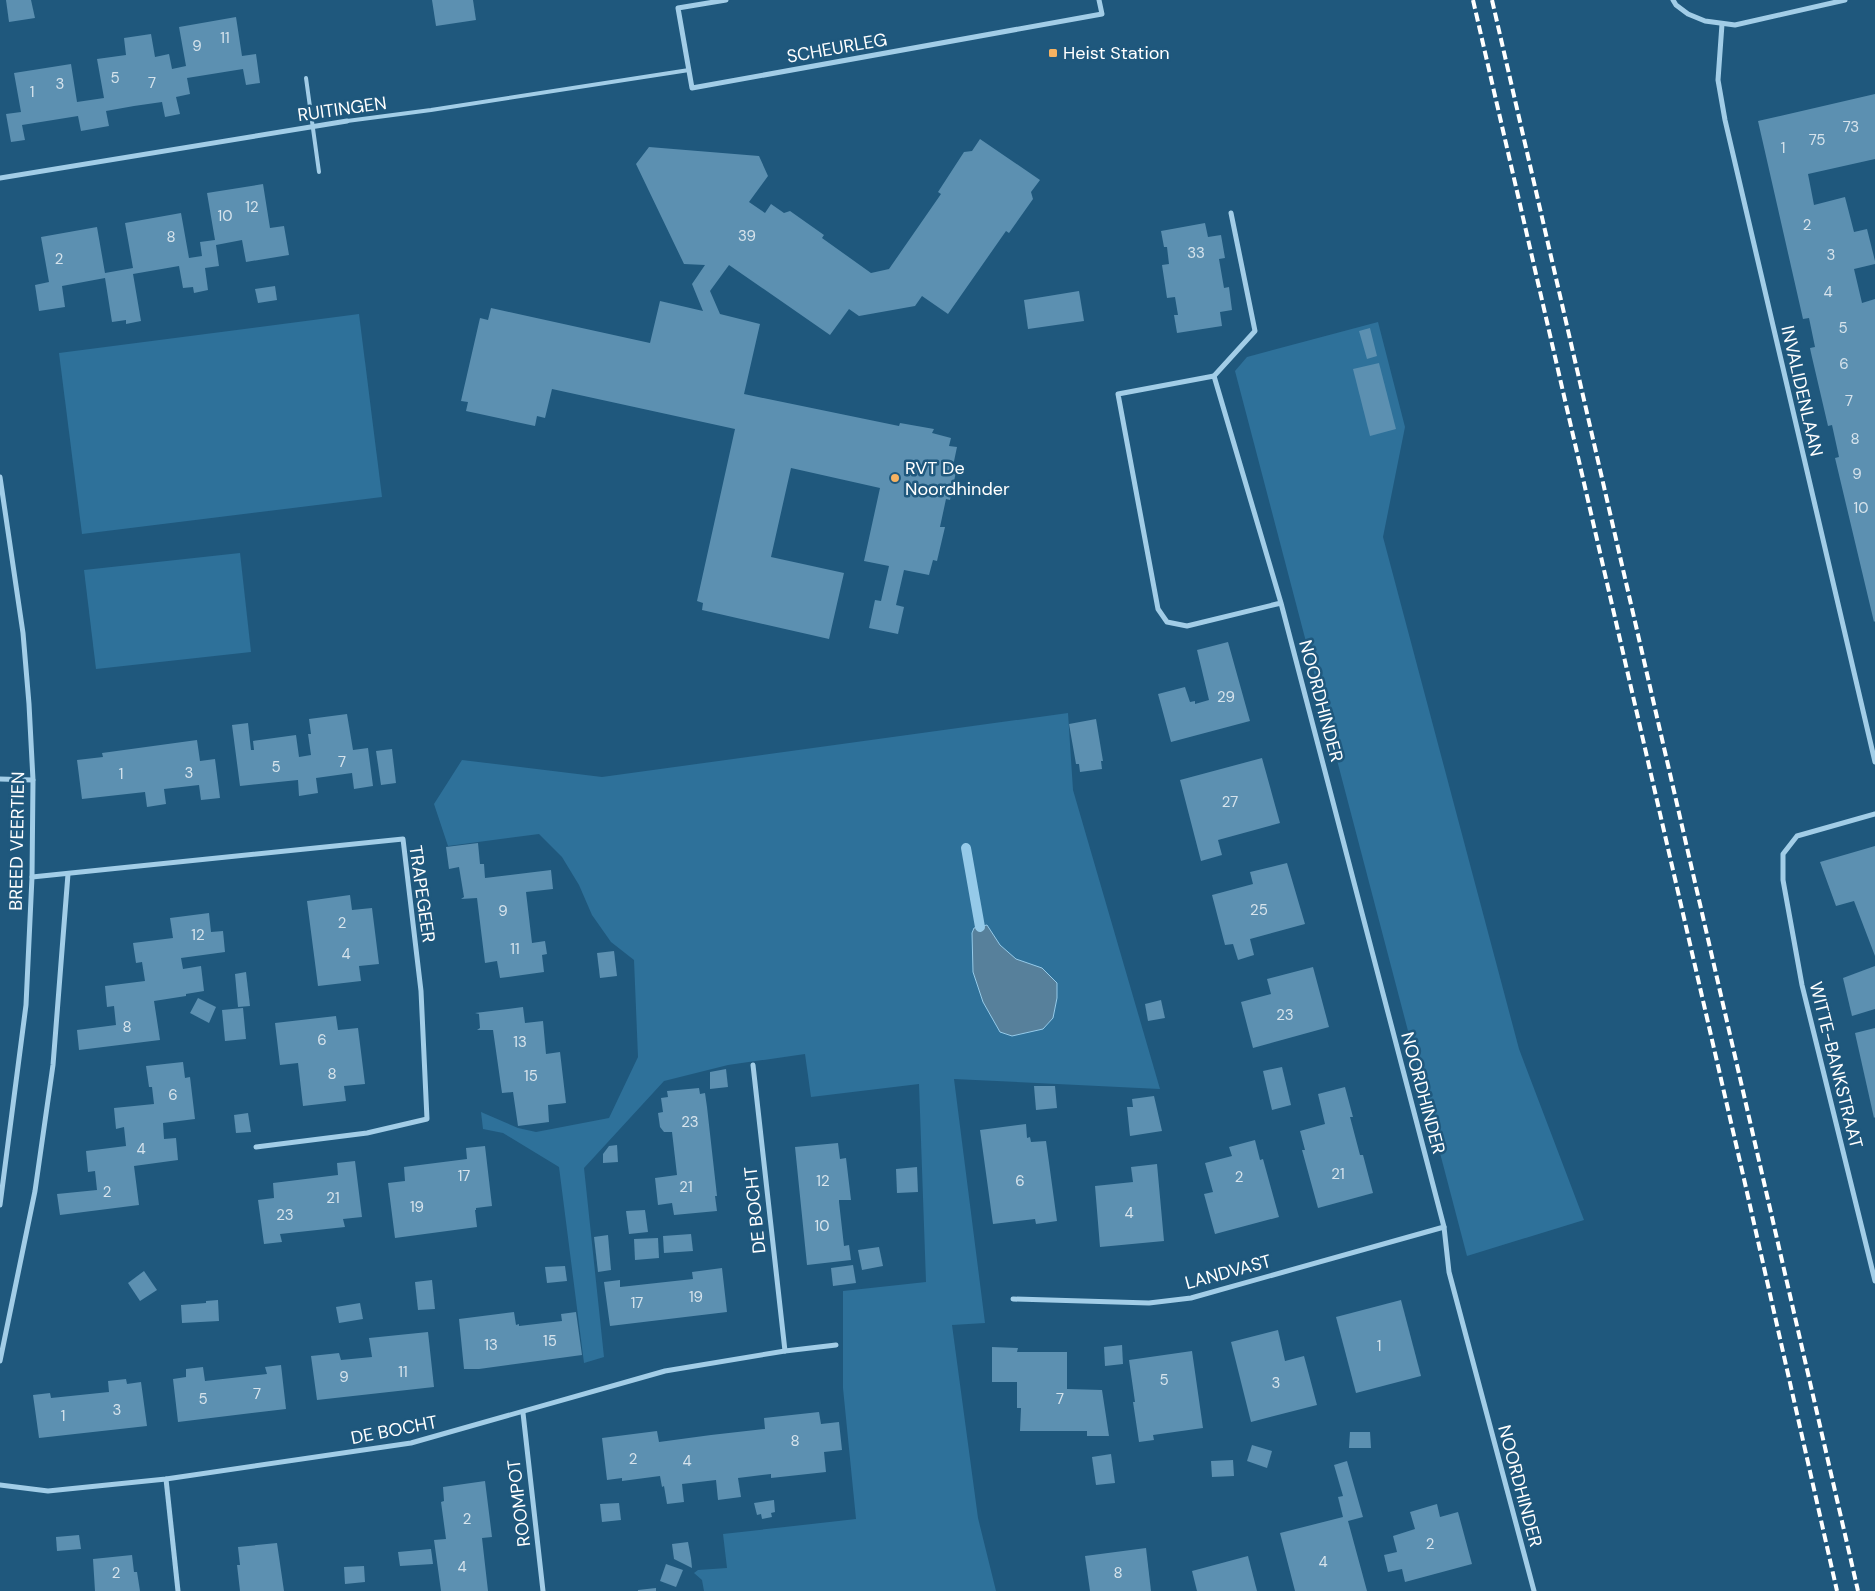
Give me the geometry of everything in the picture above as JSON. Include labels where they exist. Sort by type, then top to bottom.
[{"type":"street","name":"SCHEURLEG","points":[[726,0],[678,8],[692,88],[1102,14],[1099,0]]},
{"type":"street","points":[[1673,0],[1676,5],[1688,14],[1705,21],[1734,25],[1845,0]]},
{"type":"street","name":"INVALIDENLAAN","points":[[1722,24],[1718,80],[1725,120],[1875,762]]},
{"type":"street","name":"RUITINGEN","points":[[0,178],[347,122]]},
{"type":"street","points":[[1231,213],[1255,331],[1214,376],[1118,394],[1158,609],[1167,622],[1187,626],[1281,603]]},
{"type":"street","name":"NOORDHINDER","points":[[1214,376],[1281,603],[1444,1228],[1449,1272],[1534,1591]]},
{"type":"street","name":"BREED VEERTIEN","points":[[0,477],[23,632],[33,780],[32,878],[26,1005],[0,1205]]},
{"type":"street","points":[[0,779],[33,780]]},
{"type":"street","name":"WITTE-BANKSTRAAT","points":[[1875,814],[1797,836],[1783,854],[1783,880],[1802,984],[1875,1281]]},
{"type":"street","name":"TRAPEGEER","points":[[32,878],[402,839],[421,991],[427,1119],[367,1133],[256,1147]]},
{"type":"street","points":[[0,1361],[35,1191],[53,1065],[68,874]]},
{"type":"street","name":"DE BOCHT","points":[[752,1065],[785,1351]]},
{"type":"street","name":"LANDVAST","points":[[1013,1299],[1149,1303],[1191,1298],[1444,1228]]},
{"type":"street","name":"DE BOCHT","points":[[0,1485],[48,1491],[166,1479],[411,1443],[665,1371],[785,1351],[836,1345]]},
{"type":"street","name":"ROOMPOT","points":[[522,1413],[543,1591]]},
{"type":"street","points":[[166,1479],[178,1591]]},
{"type":"lane","name":"RUITINGEN","points":[[347,122],[689,70]]},
{"type":"lane","points":[[306,78],[319,172]]},
{"type":"shaded area","points":[[359,314],[382,497],[82,534],[59,353]]},
{"type":"shaded area","points":[[1378,322],[1405,427],[1383,537],[1519,1049],[1584,1220],[1467,1256],[1235,371],[1247,357]]},
{"type":"shaded area","points":[[240,553],[251,652],[96,669],[84,570]]},
{"type":"shaded area","points":[[1068,713],[1073,790],[1160,1089],[954,1079],[985,1323],[952,1325],[978,1518],[996,1591],[704,1591],[702,1580],[694,1573],[698,1570],[727,1568],[723,1534],[856,1519],[843,1388],[843,1291],[926,1282],[919,1084],[811,1097],[805,1054],[728,1065],[664,1081],[584,1168],[604,1357],[584,1363],[559,1167],[503,1133],[483,1129],[481,1112],[518,1128],[536,1132],[609,1118],[638,1057],[634,960],[611,942],[592,915],[579,885],[562,857],[539,834],[448,846],[434,804],[462,760],[602,777]]},
{"type":"shaded area","points":[[987,925],[1000,945],[1016,959],[1042,968],[1057,983],[1057,998],[1053,1018],[1043,1029],[1012,1036],[1000,1032],[983,1002],[973,972],[972,933],[974,928]]},
{"type":"building","points":[[6,0],[31,0],[35,18],[9,22]]},
{"type":"building","points":[[432,0],[473,0],[476,20],[436,26]]},
{"type":"building","points":[[236,17],[242,56],[256,54],[260,83],[246,85],[243,69],[187,78],[190,94],[176,97],[180,114],[165,117],[162,102],[134,106],[106,111],[109,126],[81,131],[78,116],[22,125],[25,140],[11,142],[6,114],[21,112],[14,73],[71,64],[77,102],[104,98],[97,59],[126,55],[124,38],[151,34],[155,57],[169,54],[172,69],[186,66],[179,27]]},
{"type":"building","points":[[1875,94],[1875,159],[1808,174],[1814,205],[1845,197],[1854,232],[1867,229],[1875,261],[1875,264],[1854,269],[1862,303],[1875,299],[1874,622],[1835,458],[1839,457],[1832,425],[1828,426],[1811,353],[1810,348],[1815,347],[1809,318],[1803,319],[1758,121]]},
{"type":"building","name":"RVT De Noordhinder","points":[[980,139],[1040,180],[1031,192],[1033,199],[1009,233],[1006,231],[948,314],[922,296],[915,306],[859,316],[849,309],[830,335],[729,265],[710,291],[720,314],[760,324],[744,394],[899,426],[900,423],[934,429],[932,433],[951,438],[949,446],[957,447],[953,466],[957,467],[950,500],[946,499],[940,527],[945,527],[937,561],[933,560],[929,575],[904,570],[896,605],[904,607],[898,634],[869,628],[875,600],[881,601],[889,566],[864,561],[880,488],[791,468],[771,557],[844,573],[829,639],[702,610],[703,603],[697,601],[735,429],[552,389],[545,418],[537,416],[535,426],[466,411],[468,402],[461,401],[480,318],[488,320],[491,308],[650,343],[660,301],[703,311],[692,284],[705,265],[684,264],[636,164],[649,147],[759,156],[768,176],[749,202],[765,213],[771,204],[784,213],[790,211],[824,235],[822,238],[871,273],[889,269],[941,194],[938,192],[964,152],[972,151]]},
{"type":"building","points":[[263,184],[270,228],[284,226],[289,255],[246,262],[242,240],[216,245],[219,266],[205,268],[208,290],[194,293],[193,287],[183,288],[179,266],[133,274],[141,321],[126,324],[126,320],[112,322],[105,278],[62,286],[65,307],[39,311],[35,285],[49,282],[41,237],[97,227],[105,273],[133,268],[125,223],[181,213],[189,258],[202,256],[200,242],[215,240],[207,193]]},
{"type":"building","points":[[1205,223],[1208,237],[1221,235],[1225,258],[1219,259],[1224,288],[1229,287],[1232,310],[1220,312],[1222,326],[1177,333],[1174,315],[1178,315],[1175,297],[1167,298],[1162,265],[1169,264],[1167,247],[1164,247],[1161,231]]},
{"type":"building","points":[[275,286],[277,300],[258,303],[255,289]]},
{"type":"building","points":[[1079,291],[1084,321],[1028,329],[1024,300]]},
{"type":"building","points":[[1370,328],[1377,356],[1367,359],[1359,331]]},
{"type":"building","points":[[1379,363],[1396,429],[1370,436],[1353,369]]},
{"type":"building","points":[[1228,642],[1250,721],[1171,742],[1158,694],[1185,687],[1190,702],[1195,701],[1195,704],[1209,700],[1197,650]]},
{"type":"building","points":[[347,714],[353,750],[368,748],[373,786],[354,789],[352,773],[316,778],[318,793],[299,796],[298,780],[240,786],[232,725],[248,723],[251,750],[254,750],[253,741],[296,735],[299,757],[311,755],[308,734],[311,734],[309,719]]},
{"type":"building","points":[[1096,719],[1103,761],[1101,761],[1102,769],[1080,772],[1079,764],[1076,764],[1069,724]]},
{"type":"building","points":[[197,740],[200,761],[215,759],[220,798],[201,800],[199,785],[164,789],[166,804],[147,807],[145,792],[82,799],[77,760],[103,757],[102,753]]},
{"type":"building","points":[[392,749],[396,783],[381,785],[376,751]]},
{"type":"building","points":[[1262,758],[1280,823],[1218,840],[1222,855],[1201,861],[1180,780]]},
{"type":"building","points":[[478,843],[480,864],[484,864],[485,878],[551,870],[553,889],[526,892],[532,943],[545,941],[547,954],[542,955],[544,972],[500,978],[497,961],[485,963],[477,898],[461,899],[464,897],[459,867],[449,869],[446,847]]},
{"type":"building","points":[[1875,846],[1875,956],[1854,901],[1836,906],[1820,862]]},
{"type":"building","points":[[1287,863],[1305,924],[1250,939],[1254,955],[1238,960],[1233,944],[1225,945],[1212,895],[1253,884],[1250,872]]},
{"type":"building","points":[[350,895],[352,910],[372,908],[379,964],[359,966],[361,981],[318,986],[307,901]]},
{"type":"building","points":[[209,913],[211,932],[223,931],[225,952],[181,958],[183,969],[201,966],[204,991],[154,1001],[160,1040],[79,1050],[77,1030],[116,1025],[114,1006],[107,1007],[105,986],[145,981],[142,962],[136,963],[133,943],[173,938],[170,918]]},
{"type":"building","points":[[614,951],[617,976],[600,978],[597,953]]},
{"type":"building","points":[[1875,966],[1875,1009],[1852,1016],[1843,978]]},
{"type":"building","points":[[1313,967],[1329,1027],[1253,1048],[1241,1002],[1271,994],[1267,979]]},
{"type":"building","points":[[246,972],[250,1006],[238,1007],[235,974]]},
{"type":"building","points":[[198,998],[216,1007],[209,1023],[190,1013]]},
{"type":"building","points":[[1161,1000],[1165,1018],[1148,1021],[1145,1004]]},
{"type":"building","points":[[523,1007],[525,1023],[543,1021],[546,1054],[560,1052],[566,1103],[548,1105],[549,1122],[518,1126],[513,1092],[502,1093],[493,1030],[477,1030],[480,1028],[479,1014],[475,1013]]},
{"type":"building","points":[[243,1008],[246,1039],[225,1041],[222,1010]]},
{"type":"building","points":[[336,1016],[338,1030],[358,1028],[365,1084],[344,1086],[346,1101],[303,1106],[298,1063],[280,1065],[275,1023]]},
{"type":"building","points":[[1875,1028],[1875,1117],[1874,1118],[1855,1033]]},
{"type":"building","points":[[183,1062],[185,1078],[190,1077],[195,1119],[163,1123],[164,1139],[176,1138],[178,1160],[134,1166],[139,1205],[60,1215],[57,1194],[97,1190],[95,1171],[88,1172],[86,1151],[126,1146],[124,1127],[116,1129],[114,1108],[154,1104],[152,1087],[149,1087],[146,1066]]},
{"type":"building","points":[[1282,1067],[1291,1105],[1272,1110],[1263,1071]]},
{"type":"building","points":[[726,1069],[728,1087],[710,1089],[710,1072]]},
{"type":"building","points":[[1034,1086],[1055,1086],[1057,1108],[1036,1110]]},
{"type":"building","points":[[1345,1087],[1353,1117],[1350,1117],[1360,1155],[1363,1155],[1373,1193],[1318,1208],[1302,1150],[1305,1150],[1300,1131],[1325,1124],[1318,1094]]},
{"type":"building","points":[[699,1088],[700,1094],[705,1093],[717,1196],[715,1196],[717,1211],[674,1215],[672,1203],[658,1205],[655,1178],[677,1175],[672,1132],[664,1132],[660,1127],[658,1113],[663,1112],[661,1098],[668,1097],[667,1091]]},
{"type":"building","points":[[1154,1096],[1162,1131],[1130,1136],[1127,1107],[1133,1107],[1132,1099]]},
{"type":"building","points":[[248,1113],[251,1132],[236,1133],[234,1115]]},
{"type":"building","points":[[1026,1124],[1027,1138],[1030,1137],[1031,1142],[1046,1141],[1057,1221],[1036,1224],[1035,1219],[993,1224],[980,1130]]},
{"type":"building","points":[[1255,1140],[1260,1160],[1263,1159],[1279,1217],[1215,1234],[1204,1194],[1213,1192],[1205,1163],[1232,1156],[1229,1147]]},
{"type":"building","points":[[838,1143],[840,1159],[846,1158],[851,1200],[839,1200],[839,1202],[844,1246],[849,1245],[851,1260],[807,1265],[795,1147]]},
{"type":"building","points":[[617,1145],[618,1162],[603,1163],[603,1154],[609,1146]]},
{"type":"building","points":[[485,1146],[492,1206],[476,1208],[477,1227],[395,1238],[388,1183],[405,1181],[404,1167],[467,1159],[466,1148]]},
{"type":"building","points":[[355,1161],[362,1217],[343,1219],[345,1227],[280,1234],[282,1242],[264,1244],[258,1200],[274,1198],[273,1183],[338,1175],[337,1163]]},
{"type":"building","points":[[1157,1164],[1164,1241],[1100,1247],[1095,1186],[1133,1182],[1131,1167]]},
{"type":"building","points":[[917,1167],[918,1192],[897,1193],[896,1169]]},
{"type":"building","points":[[645,1210],[648,1232],[629,1234],[626,1211]]},
{"type":"building","points":[[691,1234],[693,1251],[664,1253],[663,1236]]},
{"type":"building","points":[[608,1235],[611,1270],[598,1272],[594,1237]]},
{"type":"building","points":[[658,1238],[659,1258],[635,1260],[634,1239]]},
{"type":"building","points":[[879,1247],[883,1266],[862,1270],[858,1250]]},
{"type":"building","points":[[853,1265],[856,1283],[833,1286],[831,1268]]},
{"type":"building","points":[[565,1266],[567,1281],[547,1283],[545,1267]]},
{"type":"building","points":[[722,1268],[727,1312],[610,1326],[604,1282],[620,1280],[620,1287],[693,1279],[692,1272]]},
{"type":"building","points":[[144,1271],[157,1290],[140,1301],[128,1283]]},
{"type":"building","points":[[432,1280],[435,1309],[418,1310],[415,1282]]},
{"type":"building","points":[[218,1300],[219,1321],[182,1323],[181,1305]]},
{"type":"building","points":[[1401,1300],[1421,1376],[1356,1393],[1336,1317]]},
{"type":"building","points":[[360,1303],[363,1319],[339,1323],[336,1307]]},
{"type":"building","points":[[514,1312],[516,1325],[519,1324],[519,1326],[562,1321],[561,1314],[576,1312],[582,1355],[479,1369],[464,1369],[459,1319]]},
{"type":"building","points":[[1278,1330],[1285,1361],[1304,1356],[1317,1405],[1251,1422],[1231,1342]]},
{"type":"building","points":[[428,1332],[434,1387],[317,1400],[311,1356],[339,1353],[341,1360],[372,1357],[369,1338]]},
{"type":"building","points":[[1122,1345],[1123,1364],[1105,1366],[1104,1347]]},
{"type":"building","points":[[992,1347],[1018,1348],[1017,1352],[1067,1352],[1067,1389],[1102,1390],[1109,1436],[1087,1436],[1087,1431],[1020,1431],[1021,1408],[1017,1408],[1017,1382],[992,1382]]},
{"type":"building","points":[[1192,1351],[1203,1428],[1153,1435],[1154,1440],[1139,1442],[1129,1360]]},
{"type":"building","points":[[281,1365],[286,1409],[178,1422],[173,1379],[186,1377],[186,1369],[203,1367],[205,1381],[267,1374],[265,1367]]},
{"type":"building","points":[[126,1379],[127,1384],[141,1382],[147,1426],[39,1438],[33,1395],[50,1393],[51,1398],[109,1392],[108,1381]]},
{"type":"building","points":[[819,1412],[821,1424],[839,1422],[842,1450],[824,1452],[826,1472],[771,1478],[771,1474],[738,1478],[741,1497],[718,1500],[716,1480],[682,1484],[684,1502],[667,1504],[660,1476],[622,1481],[622,1478],[607,1480],[602,1438],[657,1431],[659,1442],[765,1429],[764,1418]]},
{"type":"building","points":[[1350,1432],[1370,1432],[1371,1448],[1349,1448]]},
{"type":"building","points":[[1252,1445],[1272,1451],[1267,1468],[1247,1461]]},
{"type":"building","points":[[1111,1454],[1115,1483],[1096,1485],[1092,1457]]},
{"type":"building","points":[[1233,1460],[1234,1476],[1212,1477],[1211,1461]]},
{"type":"building","points":[[1347,1461],[1363,1517],[1348,1521],[1367,1591],[1295,1591],[1280,1533],[1343,1517],[1338,1497],[1343,1496],[1334,1465]]},
{"type":"building","points":[[485,1481],[492,1537],[482,1538],[488,1591],[441,1591],[434,1540],[446,1539],[441,1502],[444,1501],[443,1487]]},
{"type":"building","points":[[774,1500],[775,1512],[771,1513],[772,1517],[762,1519],[761,1514],[757,1515],[754,1503]]},
{"type":"building","points":[[619,1503],[621,1520],[602,1522],[600,1504]]},
{"type":"building","points":[[1437,1504],[1440,1517],[1458,1512],[1472,1564],[1405,1582],[1402,1569],[1388,1572],[1384,1555],[1397,1552],[1393,1536],[1415,1529],[1410,1512]]},
{"type":"building","points":[[79,1535],[81,1549],[57,1551],[56,1537]]},
{"type":"building","points":[[688,1542],[692,1568],[674,1559],[672,1544]]},
{"type":"building","points":[[277,1543],[284,1591],[240,1591],[237,1565],[240,1565],[238,1547]]},
{"type":"building","points":[[1146,1548],[1151,1591],[1090,1591],[1085,1556]]},
{"type":"building","points":[[431,1549],[433,1564],[400,1566],[398,1552]]},
{"type":"building","points":[[132,1555],[134,1572],[137,1572],[140,1591],[95,1591],[93,1559]]},
{"type":"building","points":[[1248,1556],[1257,1591],[1197,1591],[1192,1571]]},
{"type":"building","points":[[666,1564],[683,1570],[676,1587],[660,1581]]},
{"type":"building","points":[[364,1566],[365,1582],[345,1584],[344,1567]]},
{"type":"building","points":[[656,1588],[656,1591],[638,1591],[638,1590]]},
{"type":"waterway","points":[[966,848],[980,927]]},
{"type":"railway","points":[[1473,0],[1837,1591]]},
{"type":"railway","points":[[1492,0],[1858,1591]]},
{"type":"place","name":"Heist Station","points":[[1053,53]]},
{"type":"place","name":"RVT De Noordhinder","points":[[895,478]]}]
